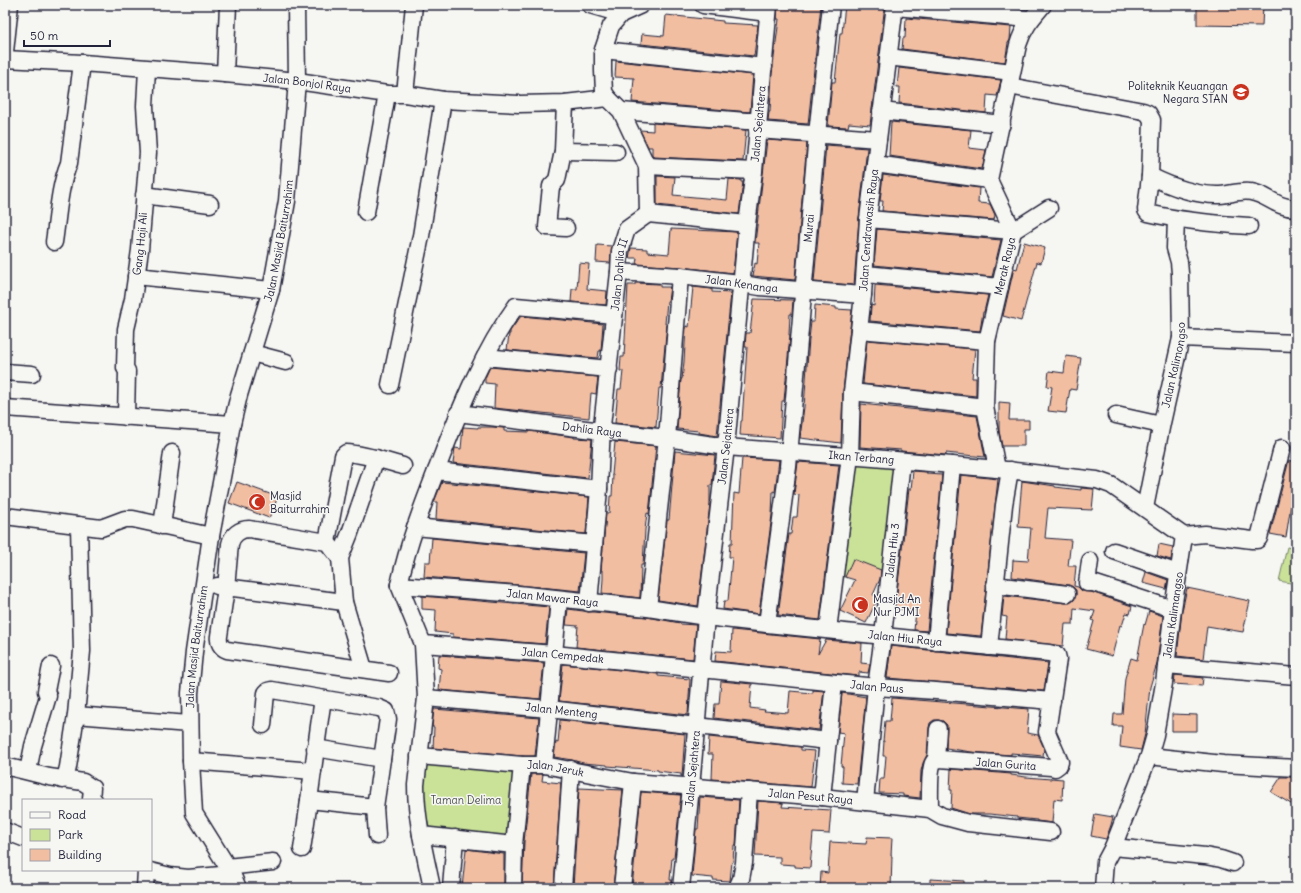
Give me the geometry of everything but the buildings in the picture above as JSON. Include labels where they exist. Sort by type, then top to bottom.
[{"type":"street","points":[[5,52],[10,5]]},
{"type":"street","points":[[225,74],[228,5]]},
{"type":"street","name":"Jalan Masjid Baiturrahim","points":[[233,876],[194,813],[189,724],[191,676],[210,536],[232,424],[242,396],[252,353],[271,290],[287,201],[298,81],[296,5]]},
{"type":"street","points":[[405,94],[414,5]]},
{"type":"street","points":[[590,5],[621,14]]},
{"type":"street","points":[[641,5],[621,14],[611,26],[603,50],[603,71],[604,92],[621,111],[647,166],[648,214],[748,224]]},
{"type":"street","points":[[703,5],[769,9]]},
{"type":"street","name":"Murai","points":[[767,624],[788,467],[817,134],[831,5]]},
{"type":"street","points":[[875,164],[989,180],[1020,38],[1030,19],[1043,5]]},
{"type":"street","points":[[895,6],[1030,19]]},
{"type":"street","name":"Jalan Cendrawasih Raya","points":[[828,630],[850,456],[852,392],[865,274],[868,219],[895,6]]},
{"type":"street","name":"Jalan Sejahtera","points":[[681,888],[706,617],[726,447],[769,9]]},
{"type":"street","points":[[603,50],[764,67]]},
{"type":"street","points":[[888,57],[1010,79],[1143,111],[1148,114],[1152,120],[1150,176],[1146,210],[1148,214],[1176,220],[1249,226]]},
{"type":"street","name":"Jalan Bonjol Raya","points":[[5,59],[82,63],[225,74],[298,81],[387,94],[405,94],[443,100],[519,104],[565,103],[608,98]]},
{"type":"street","points":[[54,242],[65,173],[70,163],[82,63]]},
{"type":"street","name":"Gang Haji Ali","points":[[126,417],[126,329],[133,299],[143,223],[148,152],[145,106],[148,69]]},
{"type":"street","points":[[366,212],[387,94]]},
{"type":"street","points":[[390,385],[421,236],[443,100]]},
{"type":"street","points":[[565,103],[563,151],[557,180],[551,186],[547,227],[566,228]]},
{"type":"street","points":[[621,111],[746,121],[758,126],[817,134],[878,139]]},
{"type":"street","points":[[881,111],[1002,124]]},
{"type":"street","points":[[563,151],[616,152]]},
{"type":"street","points":[[647,166],[754,171]]},
{"type":"street","points":[[1150,176],[1190,191],[1208,195],[1251,192],[1271,200],[1278,205],[1288,208],[1296,208]]},
{"type":"street","name":"Merak Raya","points":[[989,180],[1013,231],[986,341],[985,407],[1004,470]]},
{"type":"street","points":[[144,195],[210,204]]},
{"type":"street","points":[[868,219],[1013,231],[1048,208]]},
{"type":"street","name":"Jalan Dahlia II","points":[[589,603],[599,488],[602,431],[620,272],[620,251],[627,229],[648,214]]},
{"type":"street","name":"Jalan Kalimongso","points":[[1145,508],[1161,425],[1181,338],[1180,273],[1175,248],[1176,220]]},
{"type":"street","name":"Jalan Kenanga","points":[[620,272],[680,276],[760,287],[863,295]]},
{"type":"street","points":[[865,274],[1000,287]]},
{"type":"street","points":[[136,276],[271,290]]},
{"type":"street","points":[[648,608],[667,438],[680,276]]},
{"type":"street","points":[[432,888],[421,835],[416,799],[416,785],[426,698],[423,644],[399,585],[415,527],[458,413],[485,357],[516,306],[614,315]]},
{"type":"street","points":[[859,330],[986,341]]},
{"type":"street","points":[[1181,338],[1296,343]]},
{"type":"street","points":[[252,353],[286,362]]},
{"type":"street","points":[[485,357],[609,369]]},
{"type":"street","points":[[5,372],[32,374]]},
{"type":"street","points":[[852,392],[985,407]]},
{"type":"street","points":[[5,408],[232,424]]},
{"type":"street","name":"Dahlia Raya","points":[[458,413],[667,438],[726,447]]},
{"type":"street","points":[[1116,415],[1161,425]]},
{"type":"street","name":"Ikan Terbang","points":[[726,447],[850,456],[1004,470]]},
{"type":"street","points":[[988,647],[1004,505],[1004,470],[1104,482],[1145,508],[1184,536],[1205,534],[1257,540],[1259,538],[1282,448]]},
{"type":"street","points":[[162,526],[172,453]]},
{"type":"street","points":[[327,542],[343,456],[346,453],[376,458],[403,466]]},
{"type":"street","points":[[364,669],[344,602],[340,558],[376,458]]},
{"type":"street","name":"Jalan Hiu 3","points":[[865,802],[876,687],[902,461]]},
{"type":"street","points":[[936,642],[952,465]]},
{"type":"street","points":[[436,471],[599,488]]},
{"type":"street","points":[[5,516],[101,528],[121,520],[130,519],[210,536]]},
{"type":"street","points":[[62,780],[66,775],[68,767],[76,715],[82,651],[79,525]]},
{"type":"street","points":[[415,527],[594,544]]},
{"type":"street","points":[[340,558],[327,542],[249,529],[242,530],[234,536],[231,541],[226,588],[218,639],[220,644],[225,649],[389,673]]},
{"type":"street","name":"Jalan Kalimangso","points":[[1103,888],[1105,862],[1113,847],[1149,756],[1155,735],[1184,536]]},
{"type":"street","points":[[1114,551],[1178,573]]},
{"type":"street","points":[[1090,561],[1087,583],[1093,583],[1173,609]]},
{"type":"street","points":[[204,584],[344,602]]},
{"type":"street","name":"Jalan Mawar Raya","points":[[399,585],[518,594],[589,603],[648,608],[706,617]]},
{"type":"street","points":[[995,585],[1067,594]]},
{"type":"street","points":[[544,765],[559,599]]},
{"type":"street","name":"Jalan Hiu Raya","points":[[706,617],[1049,653],[1057,655],[1058,660],[1052,701]]},
{"type":"street","name":"Jalan Cempedak","points":[[423,644],[554,654],[702,669]]},
{"type":"street","points":[[1166,665],[1296,676]]},
{"type":"street","points":[[28,771],[32,746],[48,696],[46,691],[51,666]]},
{"type":"street","name":"Jalan Paus","points":[[702,669],[876,687],[1052,701]]},
{"type":"street","points":[[822,797],[834,683]]},
{"type":"street","points":[[263,725],[266,693],[268,691],[278,690],[379,708],[386,711],[388,719],[375,807],[377,836]]},
{"type":"street","name":"Jalan Menteng","points":[[426,698],[549,709],[828,741]]},
{"type":"street","points":[[302,849],[323,699]]},
{"type":"street","name":"Jalan Gurita","points":[[936,760],[1055,768],[1060,762],[1047,732],[1052,701]]},
{"type":"street","points":[[76,715],[189,724]]},
{"type":"street","points":[[938,729],[936,760],[933,763],[932,770],[930,809],[947,818],[968,823],[1051,832]]},
{"type":"street","points":[[315,748],[382,759]]},
{"type":"street","name":"Jalan Jeruk","points":[[419,756],[522,765],[544,765],[633,782],[691,787]]},
{"type":"street","points":[[1149,756],[1231,764],[1296,768]]},
{"type":"street","points":[[190,761],[313,771]]},
{"type":"street","points":[[513,888],[514,845],[522,765]]},
{"type":"street","points":[[5,766],[62,780],[83,782],[92,788],[91,799]]},
{"type":"street","points":[[563,888],[571,769]]},
{"type":"street","points":[[622,888],[633,782]]},
{"type":"street","name":"Jalan Pesut Raya","points":[[691,787],[822,797],[930,809]]},
{"type":"street","points":[[737,888],[742,879],[744,863],[749,791]]},
{"type":"street","points":[[309,800],[375,807]]},
{"type":"street","points":[[5,831],[22,838]]},
{"type":"street","points":[[421,835],[514,845]]},
{"type":"street","points":[[451,888],[455,838]]},
{"type":"street","points":[[1113,847],[1205,856],[1233,863]]},
{"type":"street","points":[[150,871],[170,876],[188,878],[233,876],[273,862]]},
{"type":"street","points":[[145,888],[146,871]]},
{"type":"green space","points":[[850,456],[902,461],[888,581],[835,576]]},
{"type":"green space","points":[[1287,547],[1296,549],[1296,584],[1279,581]]},
{"type":"green space","name":"Taman Delima","points":[[419,756],[522,765],[514,845],[421,835]]},
{"type":"place","name":"Politeknik Keuangan Negara STAN","points":[[1241,92]]},
{"type":"place","name":"Masjid Baiturrahim","points":[[257,502]]},
{"type":"place","name":"Masjid An Nur PJMI","points":[[860,605]]}]
